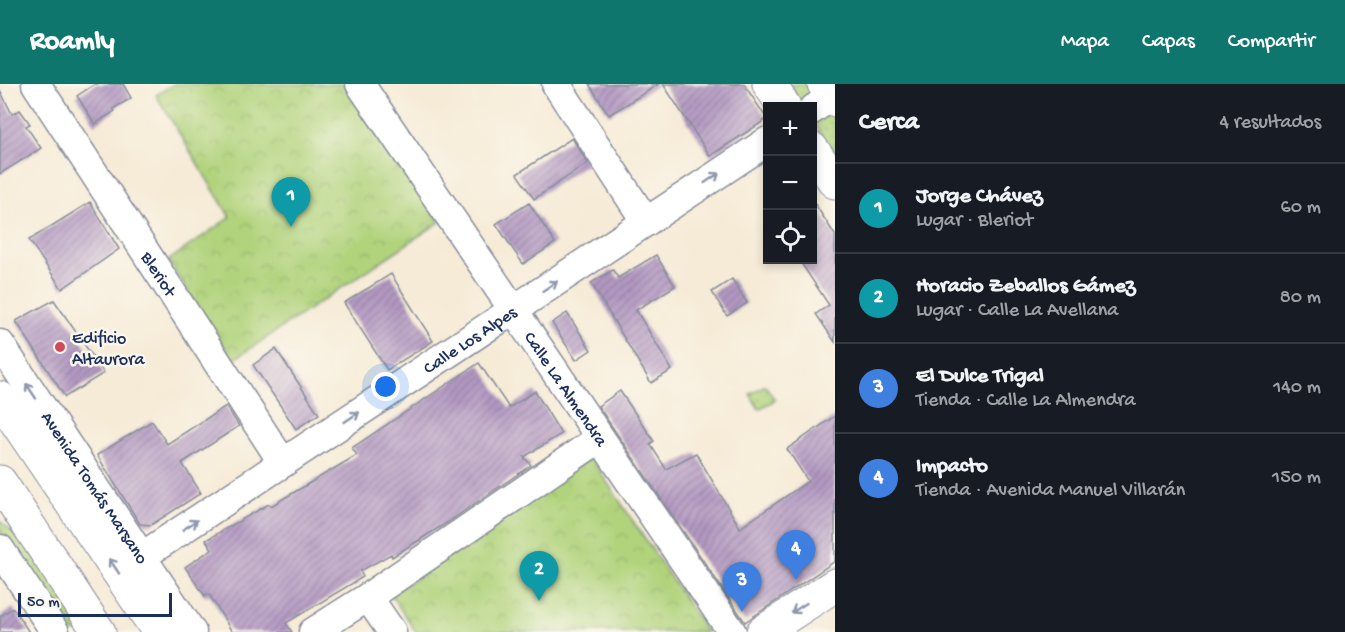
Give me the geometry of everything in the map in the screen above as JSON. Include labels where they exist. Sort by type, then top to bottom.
[{"type":"main road","points":[[769,84],[780,102]]},
{"type":"main road","points":[[817,155],[835,182]]},
{"type":"main road","name":"Avenida Tomás Marsano","points":[[0,398],[159,632]]},
{"type":"main road","points":[[0,482],[99,632]]},
{"type":"main road","points":[[0,507],[37,538]]},
{"type":"main road","points":[[763,632],[835,585]]},
{"type":"street","name":"Bleriot","points":[[36,84],[283,463]]},
{"type":"street","name":"Calle La Almendra","points":[[360,84],[732,632]]},
{"type":"street","points":[[556,84],[646,222]]},
{"type":"street","name":"Calle Los Alpes","points":[[141,557],[763,144]]},
{"type":"street","name":"Avenida Tomás Marsano","points":[[0,344],[192,632]]},
{"type":"street","points":[[313,632],[368,597],[600,438]]},
{"type":"street","points":[[0,549],[55,632]]},
{"type":"street","points":[[368,597],[392,632]]},
{"type":"green space","points":[[174,84],[347,84],[440,222],[233,360],[168,261],[230,217],[156,95]]},
{"type":"green space","points":[[789,84],[812,84],[835,119],[835,156],[817,128],[817,102],[800,102]]},
{"type":"green space","points":[[765,385],[775,400],[759,409],[750,394]]},
{"type":"green space","points":[[591,458],[707,632],[416,632],[391,595]]},
{"type":"green space","points":[[0,521],[36,552],[86,632],[66,632],[0,531]]},
{"type":"building","points":[[95,84],[123,84],[131,98],[95,124],[77,96]]},
{"type":"building","points":[[589,84],[659,84],[609,115]]},
{"type":"building","points":[[663,84],[744,84],[763,113],[763,122],[710,156]]},
{"type":"building","points":[[0,90],[12,114],[20,110],[30,124],[26,126],[41,148],[0,174]]},
{"type":"building","points":[[572,138],[588,163],[534,199],[517,174]]},
{"type":"building","points":[[90,202],[119,249],[62,289],[29,240]]},
{"type":"building","points":[[529,203],[555,243],[523,264],[496,224]]},
{"type":"building","points":[[817,207],[835,235],[835,342],[816,314],[829,305],[802,264],[817,264]]},
{"type":"building","points":[[656,255],[675,286],[636,310],[672,370],[651,383],[591,283],[613,270],[618,278]]},
{"type":"building","points":[[391,274],[433,341],[387,370],[344,303]]},
{"type":"building","points":[[732,279],[747,303],[727,316],[712,292]]},
{"type":"building","name":"Edificio Altaurora","points":[[54,300],[104,373],[65,397],[16,321]]},
{"type":"building","points":[[567,313],[591,350],[576,360],[552,323]]},
{"type":"building","points":[[276,349],[319,414],[296,429],[253,365]]},
{"type":"building","points":[[479,363],[509,408],[535,391],[561,434],[524,457],[531,465],[392,557],[391,554],[360,571],[363,577],[286,623],[292,632],[232,632],[209,594],[205,596],[185,567],[212,549],[206,540],[269,504],[271,506],[357,455],[352,448]]},
{"type":"building","points":[[620,391],[654,441],[650,444],[666,469],[696,453],[740,528],[808,481],[787,449],[835,416],[835,561],[745,622],[598,406]]},
{"type":"building","points":[[226,406],[239,426],[182,463],[201,493],[151,525],[140,524],[97,455],[152,421],[167,444]]},
{"type":"building","points":[[13,608],[29,632],[0,632],[0,616]]},
{"type":"place","name":"Jorge Chávez","points":[[291,227]]},
{"type":"place","name":"Edificio Altaurora","points":[[60,347]]},
{"type":"place","name":"Impacto","points":[[796,580]]},
{"type":"place","name":"Horacio Zeballos Gámez","points":[[539,601]]},
{"type":"place","name":"El Dulce Trigal","points":[[742,612]]}]
